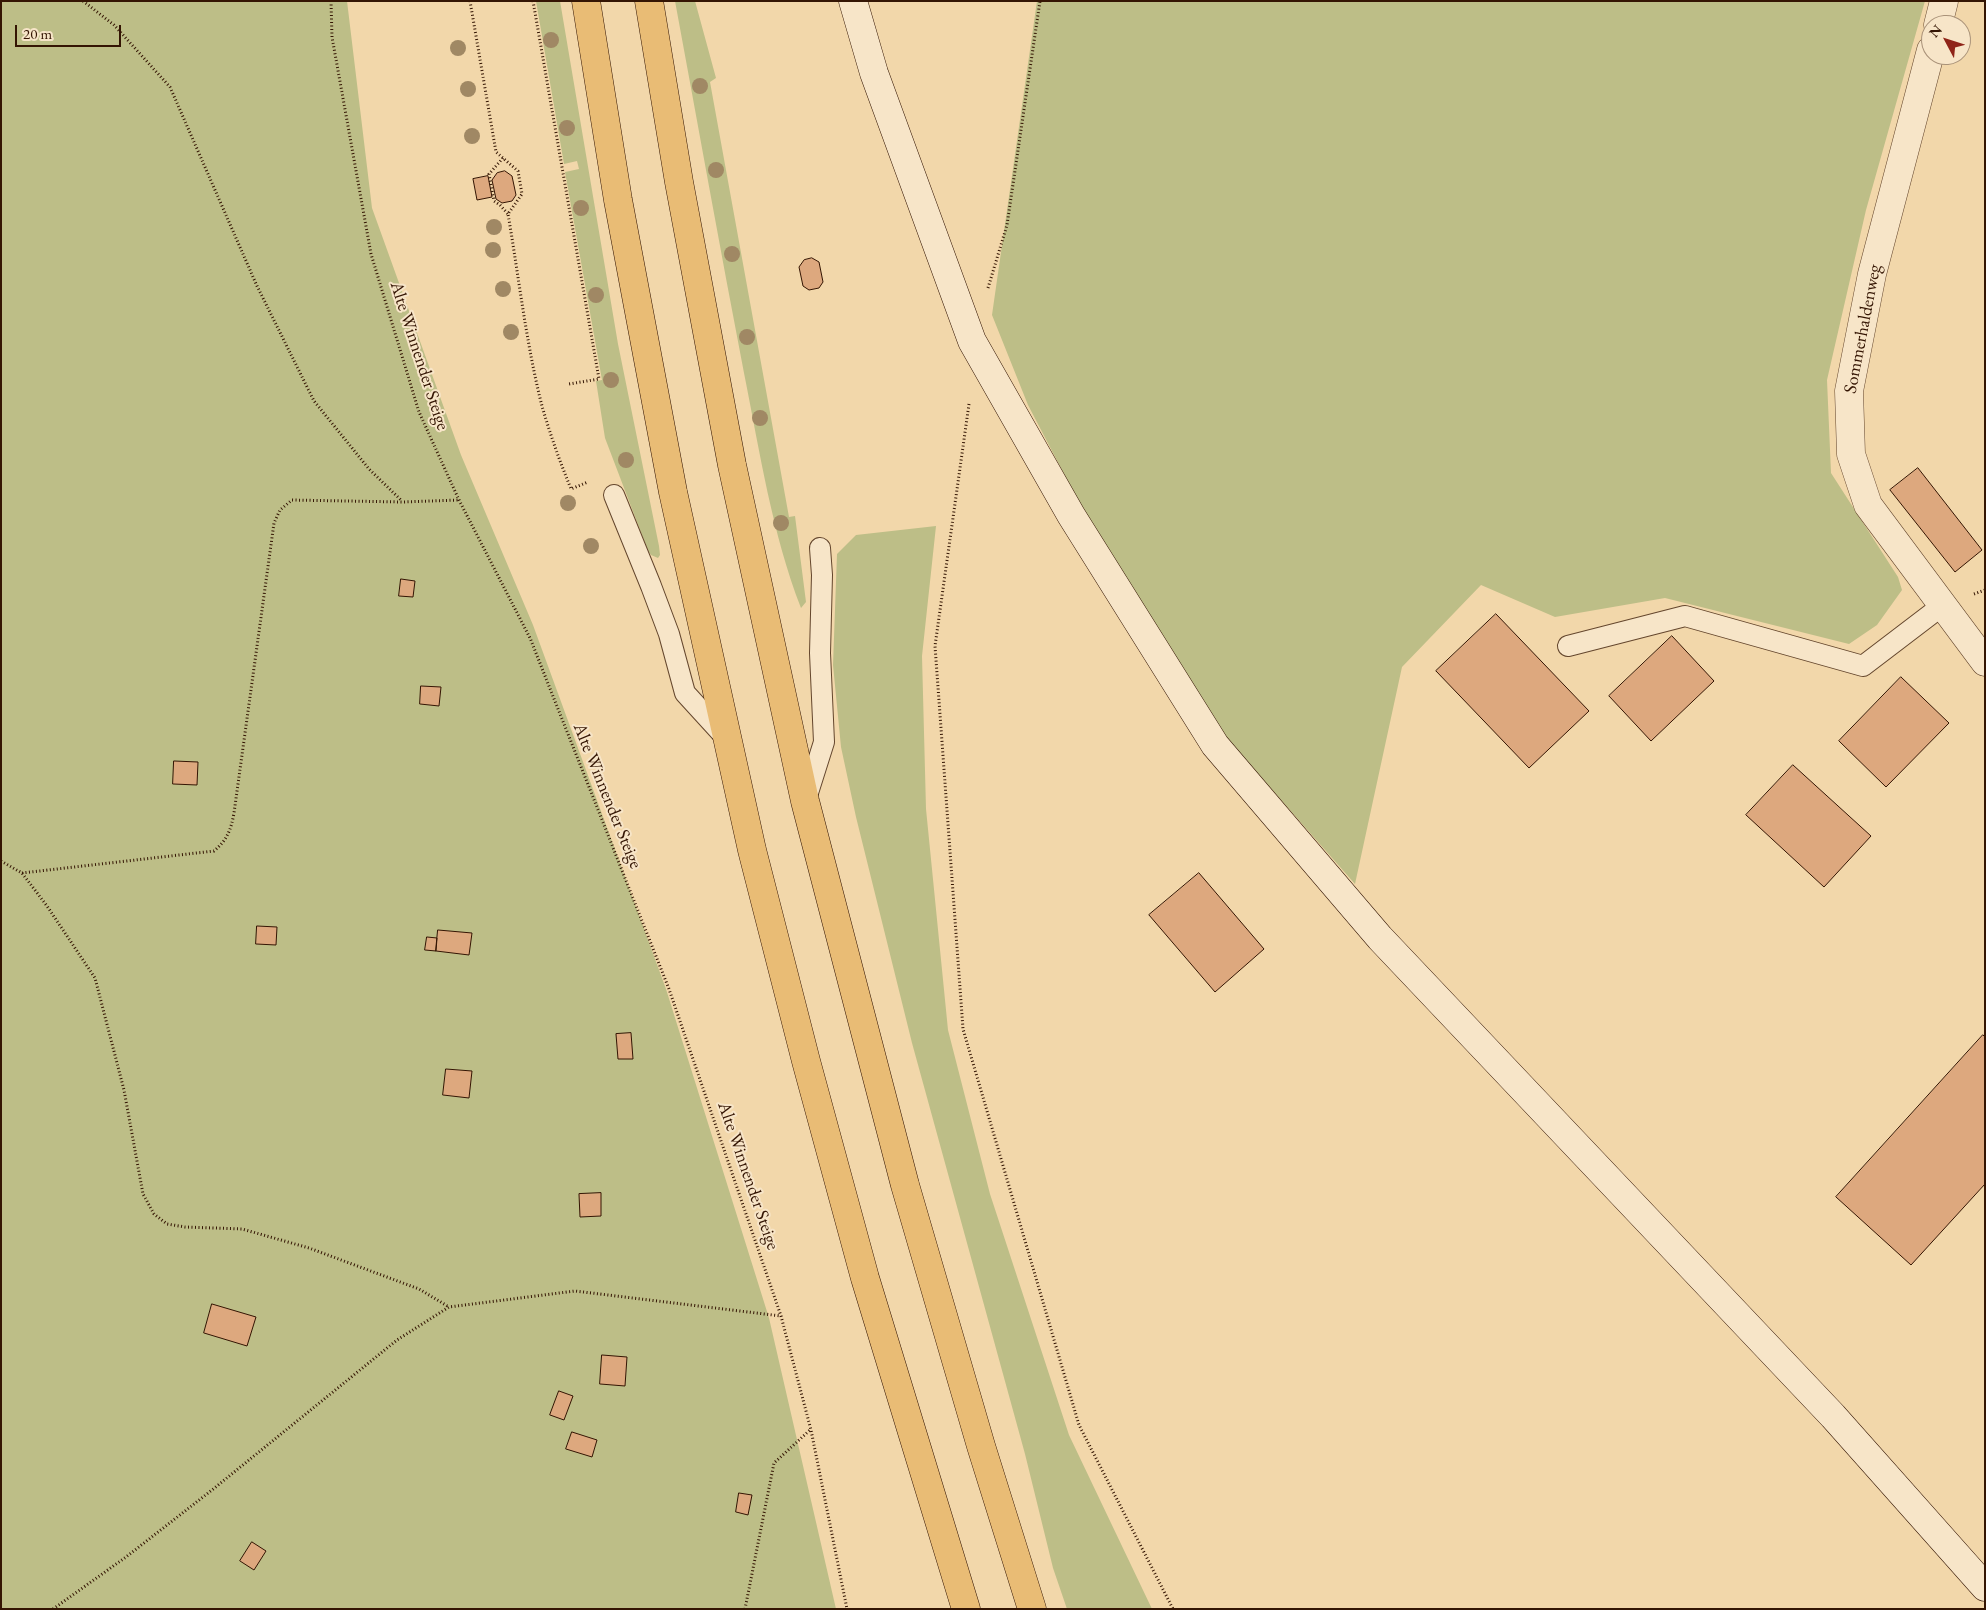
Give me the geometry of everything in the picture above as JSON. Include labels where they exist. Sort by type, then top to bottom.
[{"type":"highway","points":[[586,1],[618,200],[666,453],[754,860],[865,1278],[966,1609]]},
{"type":"highway","points":[[649,1],[679,182],[732,465],[805,801],[908,1194],[981,1446],[1032,1609]]},
{"type":"street","points":[[853,1],[874,73],[972,341],[1071,515],[1215,745],[1380,938],[1833,1416],[1985,1587]]},
{"type":"street","points":[[1940,15],[1944,1]]},
{"type":"street","name":"Sommerhaldenweg","points":[[1927,65],[1870,284],[1849,391],[1850,454],[1868,505],[1985,662]]},
{"type":"lane","points":[[614,495],[666,626],[685,693],[727,739]]},
{"type":"lane","points":[[805,801],[824,742],[820,653],[822,575],[820,548]]},
{"type":"lane","points":[[1568,646],[1685,616],[1863,666],[1943,605]]},
{"type":"path","points":[[83,1],[114,25],[170,87],[257,286],[314,401],[369,469],[403,502]]},
{"type":"path","name":"Alte Winnender Steige","points":[[331,1],[332,37],[372,254],[418,412],[530,638],[669,989],[781,1316],[811,1430],[847,1609]]},
{"type":"path","points":[[470,1],[496,152],[518,171],[522,194],[508,214]]},
{"type":"path","points":[[533,1],[599,379],[569,384]]},
{"type":"path","points":[[972,341],[1007,225],[1040,1]]},
{"type":"path","points":[[503,158],[489,174],[494,202],[500,205],[508,214],[542,406],[571,489],[594,479]]},
{"type":"path","points":[[970,402],[935,646],[963,1029],[1079,1425],[1173,1609]]},
{"type":"path","points":[[22,873],[214,851],[222,844],[231,831],[274,522],[280,510],[292,500],[403,502],[460,500]]},
{"type":"path","points":[[1,861],[22,873],[47,906],[94,978],[124,1090],[143,1194],[154,1214],[167,1224],[186,1227],[242,1229],[309,1248],[419,1289],[449,1307]]},
{"type":"path","points":[[53,1609],[126,1557],[212,1490],[397,1340],[449,1307],[575,1291],[781,1316]]},
{"type":"path","points":[[745,1609],[774,1463],[811,1430]]},
{"type":"green space","points":[[1,1],[347,1],[372,208],[461,455],[533,625],[666,989],[769,1318],[836,1609],[1,1609]]},
{"type":"green space","points":[[536,1],[560,1],[618,344],[659,546],[660,555],[658,558],[651,555],[648,551],[605,438],[596,381],[602,380],[565,172],[579,169],[577,161],[564,164]]},
{"type":"green space","points":[[675,1],[695,1],[716,78],[710,82],[789,517],[795,516],[806,602],[801,608],[774,522],[761,463]]},
{"type":"green space","points":[[1037,1],[1925,1],[1866,210],[1827,380],[1831,473],[1898,577],[1902,590],[1877,625],[1849,644],[1665,598],[1555,617],[1481,585],[1402,667],[1355,884],[1214,724],[1076,497],[1028,405],[992,315]]},
{"type":"green space","points":[[936,526],[922,656],[926,809],[948,1030],[990,1194],[1069,1435],[1152,1609],[1067,1609],[1053,1568],[1025,1454],[912,1043],[856,817],[841,747],[833,665],[837,554],[856,535]]},
{"type":"building","points":[[505,171],[512,176],[516,195],[512,201],[502,203],[496,199],[492,180],[497,173]]},
{"type":"building","points":[[488,176],[492,197],[477,200],[473,179]]},
{"type":"building","points":[[812,258],[819,262],[823,282],[819,288],[809,290],[803,286],[799,267],[804,260]]},
{"type":"building","points":[[1918,468],[1982,550],[1955,572],[1890,490]]},
{"type":"building","points":[[401,579],[415,581],[413,597],[399,596]]},
{"type":"building","points":[[1496,614],[1589,711],[1529,768],[1436,671]]},
{"type":"building","points":[[1672,636],[1714,681],[1651,741],[1609,696]]},
{"type":"building","points":[[1901,677],[1949,723],[1886,787],[1839,741]]},
{"type":"building","points":[[421,686],[441,687],[439,706],[420,704]]},
{"type":"building","points":[[174,761],[198,762],[197,785],[173,784]]},
{"type":"building","points":[[1793,765],[1871,836],[1824,887],[1746,815]]},
{"type":"building","points":[[1199,873],[1264,949],[1215,992],[1149,915]]},
{"type":"building","points":[[257,926],[277,927],[276,945],[256,944]]},
{"type":"building","points":[[438,930],[472,933],[469,955],[436,951]]},
{"type":"building","points":[[427,937],[437,938],[436,951],[425,950]]},
{"type":"building","points":[[631,1033],[633,1059],[618,1059],[616,1034]]},
{"type":"building","points":[[1983,1035],[1985,1037],[1985,1184],[1911,1265],[1836,1197]]},
{"type":"building","points":[[446,1069],[472,1071],[469,1098],[443,1095]]},
{"type":"building","points":[[601,1193],[601,1216],[580,1217],[579,1194]]},
{"type":"building","points":[[212,1304],[256,1317],[247,1346],[204,1333]]},
{"type":"building","points":[[602,1355],[627,1357],[625,1386],[600,1384]]},
{"type":"building","points":[[559,1391],[573,1396],[564,1420],[550,1415]]},
{"type":"building","points":[[572,1432],[597,1440],[592,1457],[566,1449]]},
{"type":"building","points":[[739,1493],[752,1495],[748,1515],[736,1512]]},
{"type":"building","points":[[252,1542],[266,1551],[254,1570],[240,1561]]}]
